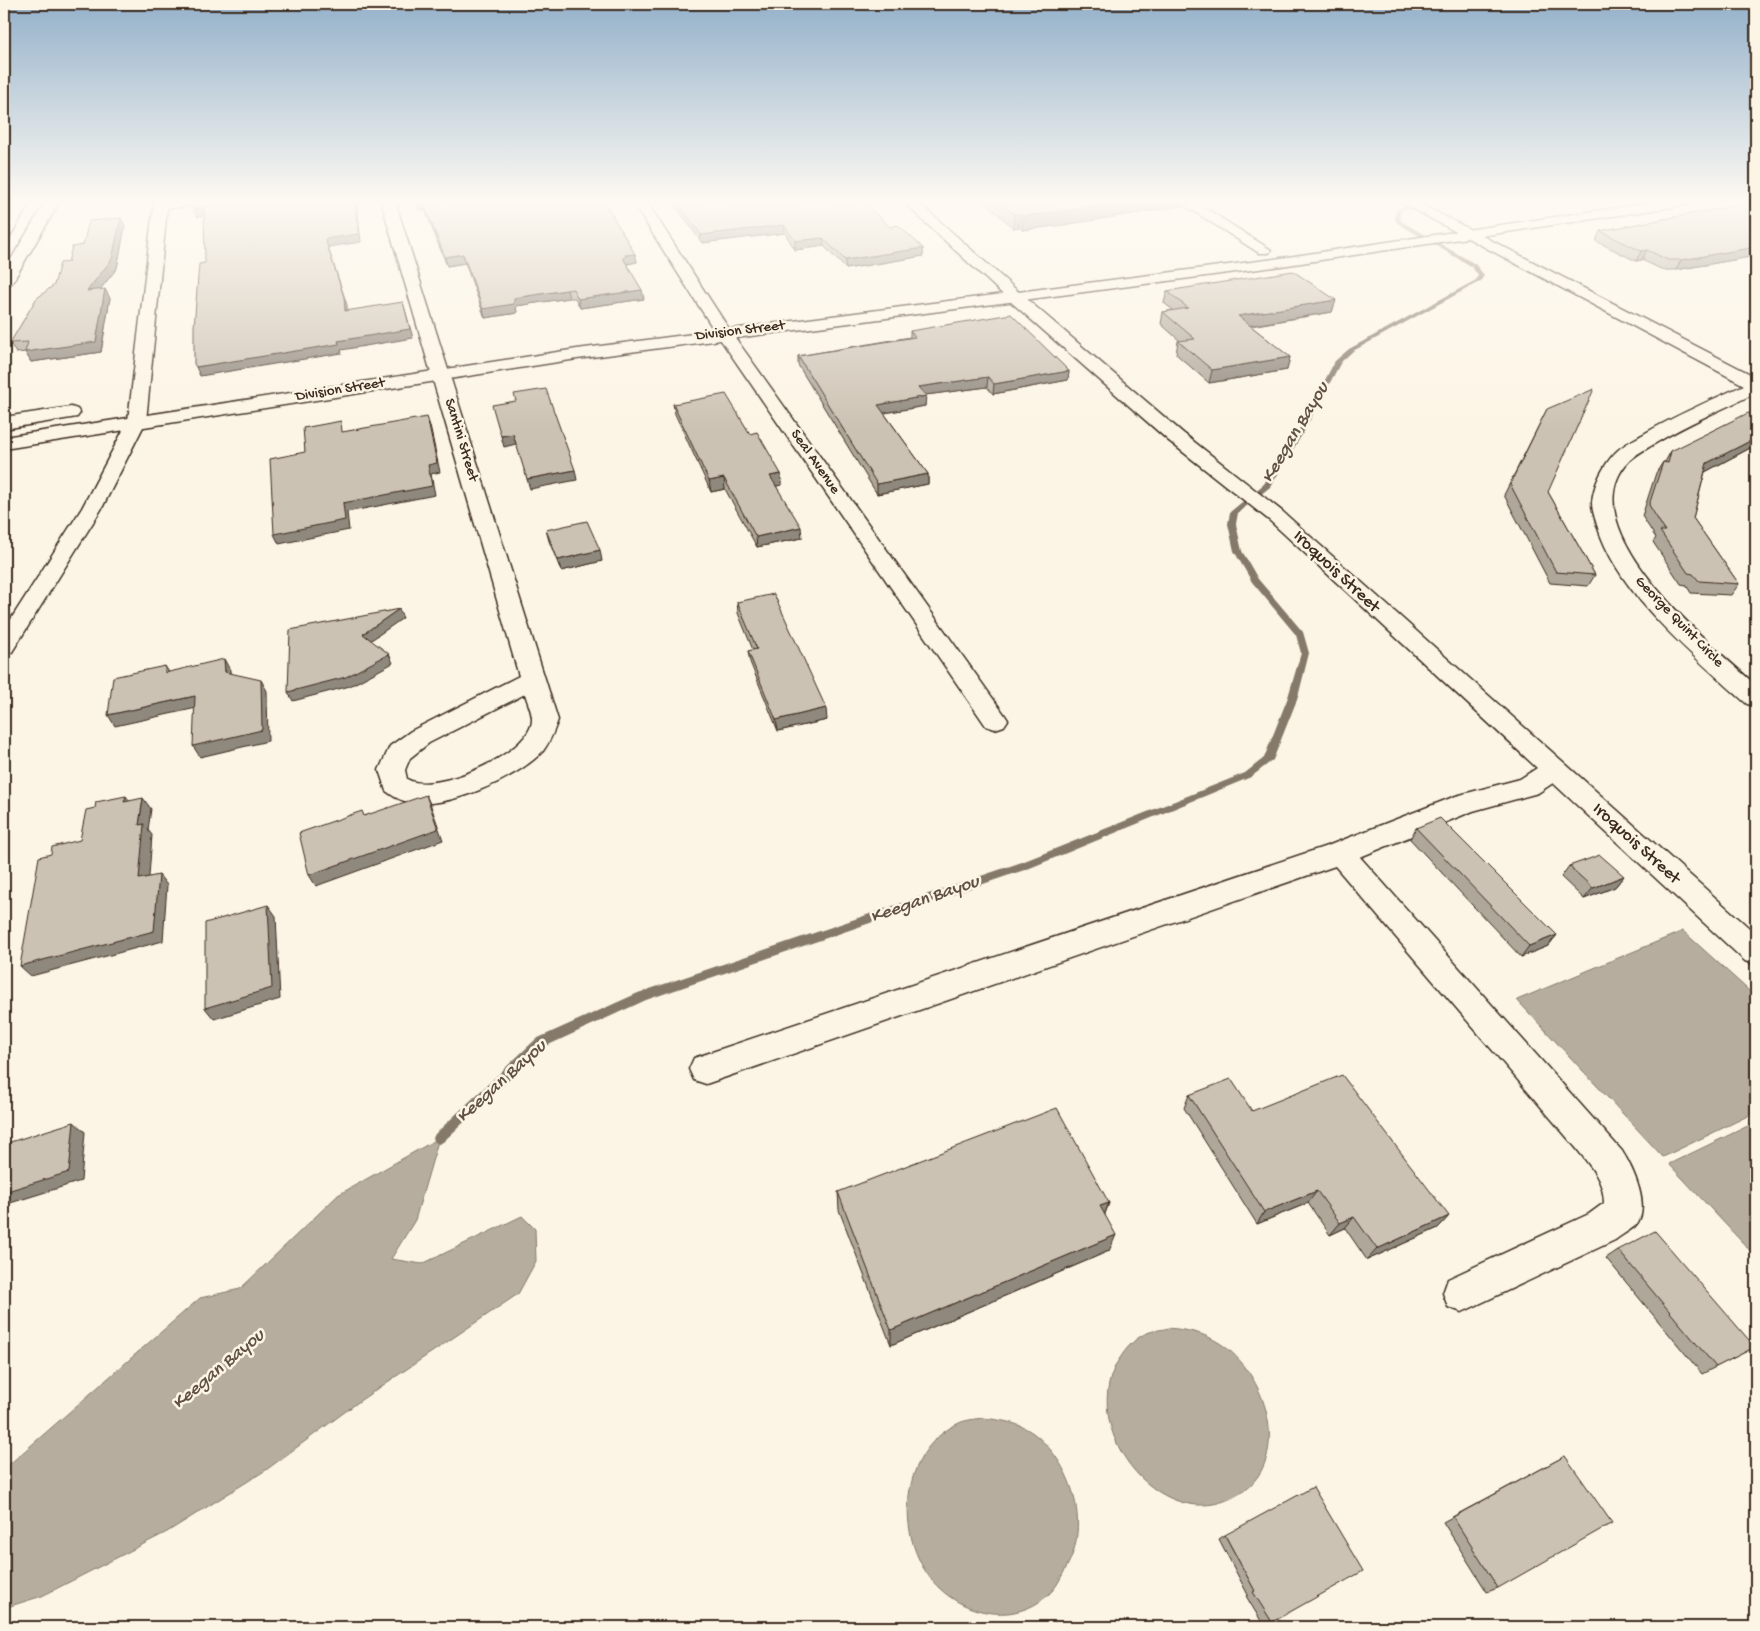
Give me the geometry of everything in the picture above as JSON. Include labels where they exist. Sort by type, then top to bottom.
[{"type":"main road","points":[[4,647],[63,556],[122,457],[138,412],[153,277]]},
{"type":"main road","name":"Santini Street","points":[[412,277],[531,680],[545,720],[536,743],[516,761],[480,779],[435,792],[411,793],[395,784],[392,770],[399,753],[420,737],[531,680]]},
{"type":"main road","name":"Seal Avenue","points":[[687,277],[712,316],[995,720]]},
{"type":"main road","name":"Iroquois Street","points":[[994,277],[1176,437],[1238,484],[1276,516],[1756,952]]},
{"type":"main road","name":"Division Street","points":[[4,443],[138,412],[439,365],[1016,298],[1166,277]]},
{"type":"main road","points":[[1552,277],[1756,385]]},
{"type":"main road","points":[[979,284],[1019,279]]},
{"type":"main road","name":"Division Street","points":[[417,359],[439,365],[455,354]]},
{"type":"main road","name":"George Quint Circle","points":[[1756,385],[1660,431],[1623,455],[1609,475],[1602,507],[1616,546],[1633,575],[1688,636],[1756,698]]},
{"type":"main road","name":"Division Street","points":[[120,406],[138,412],[158,400]]},
{"type":"main road","points":[[4,423],[91,410]]},
{"type":"main road","points":[[706,1068],[1340,853],[1466,803],[1529,786],[1554,770]]},
{"type":"main road","points":[[1340,853],[1590,1137],[1613,1168],[1623,1189],[1623,1212],[1602,1227],[1462,1293]]},
{"type":"water","points":[[1683,931],[1756,997],[1756,1112],[1663,1157],[1517,1000]]},
{"type":"water","points":[[1756,1122],[1756,1257],[1669,1164]]},
{"type":"water","points":[[439,1138],[415,1220],[391,1259],[422,1264],[522,1216],[535,1229],[536,1261],[518,1294],[361,1400],[266,1470],[167,1532],[42,1596],[4,1608],[4,1469],[200,1298],[240,1289],[338,1195]]},
{"type":"water","points":[[1169,1328],[1205,1335],[1232,1353],[1247,1369],[1258,1389],[1266,1410],[1269,1432],[1268,1453],[1260,1473],[1246,1489],[1216,1503],[1187,1504],[1159,1492],[1135,1472],[1118,1445],[1108,1415],[1109,1384],[1122,1355],[1133,1342],[1143,1335],[1152,1331]]},
{"type":"water","points":[[983,1418],[1021,1426],[1033,1433],[1046,1445],[1058,1460],[1067,1476],[1074,1494],[1077,1513],[1074,1551],[1056,1586],[1038,1603],[1022,1610],[1005,1613],[987,1612],[970,1608],[954,1600],[940,1589],[928,1575],[918,1556],[911,1535],[908,1514],[910,1492],[915,1471],[925,1452],[939,1436],[957,1424]]},
{"type":"building","points":[[56,277],[98,277],[87,291],[105,289],[96,342],[25,352],[28,342],[10,343],[36,299],[54,285]]},
{"type":"building","points":[[198,277],[337,277],[344,297],[345,311],[403,302],[410,329],[338,341],[339,344],[196,367],[194,364],[194,327]]},
{"type":"building","points":[[471,277],[634,277],[642,290],[578,299],[573,289],[514,298],[514,304],[483,309]]},
{"type":"building","points":[[1254,277],[1302,277],[1336,300],[1238,316],[1290,357],[1212,370],[1178,341],[1195,339],[1163,312],[1188,308],[1167,291]]},
{"type":"building","points":[[1011,314],[1069,371],[994,384],[988,377],[918,387],[926,396],[878,405],[928,474],[877,484],[798,356],[915,337],[910,331]]},
{"type":"building","points":[[546,389],[575,470],[527,479],[513,434],[501,436],[492,405],[516,401],[514,394]]},
{"type":"building","points":[[1594,389],[1548,492],[1595,575],[1556,572],[1510,484],[1547,409]]},
{"type":"building","points":[[726,394],[750,434],[757,432],[781,474],[770,476],[801,527],[756,537],[724,478],[709,481],[673,404]]},
{"type":"building","points":[[1748,413],[1756,416],[1756,438],[1707,463],[1693,518],[1739,584],[1699,581],[1693,574],[1688,573],[1660,531],[1665,531],[1649,505],[1663,462],[1668,463],[1671,451]]},
{"type":"building","points":[[427,417],[437,463],[428,465],[432,486],[343,503],[345,520],[274,534],[270,459],[305,452],[303,428],[341,421],[342,432]]},
{"type":"building","points":[[587,521],[600,550],[558,560],[546,530]]},
{"type":"building","points":[[774,594],[826,708],[776,720],[748,651],[757,649],[737,602]]},
{"type":"building","points":[[399,609],[363,634],[389,654],[346,677],[288,692],[290,630]]},
{"type":"building","points":[[224,659],[225,672],[261,680],[262,730],[193,746],[195,696],[108,715],[113,677],[165,666],[165,673]]},
{"type":"building","points":[[426,795],[438,829],[309,875],[299,833],[362,811],[364,816]]},
{"type":"building","points":[[126,796],[124,802],[143,798],[139,825],[144,824],[139,879],[159,875],[154,931],[20,966],[39,857],[51,854],[52,847],[80,840],[86,810],[95,808],[96,802]]},
{"type":"building","points":[[1440,818],[1557,935],[1529,946],[1416,828]]},
{"type":"building","points":[[1600,855],[1624,876],[1593,888],[1569,866]]},
{"type":"building","points":[[268,905],[272,988],[205,1008],[205,923]]},
{"type":"building","points":[[1342,1075],[1449,1216],[1377,1249],[1354,1217],[1340,1223],[1317,1191],[1264,1212],[1189,1095],[1231,1079],[1252,1111]]},
{"type":"building","points":[[1057,1108],[1109,1203],[1100,1206],[1116,1235],[891,1330],[838,1192]]},
{"type":"building","points":[[74,1122],[69,1172],[4,1192],[4,1144]]},
{"type":"building","points":[[1655,1231],[1755,1347],[1716,1367],[1618,1250]]},
{"type":"building","points":[[1565,1456],[1612,1523],[1498,1588],[1453,1517]]},
{"type":"building","points":[[1313,1487],[1363,1571],[1272,1622],[1253,1592],[1255,1591],[1225,1535]]},
{"type":"waterway","name":"Keegan Bayou","points":[[439,1138],[540,1043],[642,996],[1026,865],[1248,775],[1268,760],[1293,697],[1305,653],[1300,634],[1255,580],[1238,551],[1232,524],[1234,512],[1267,485],[1300,433],[1338,361],[1351,350],[1478,281],[1480,277]]}]
